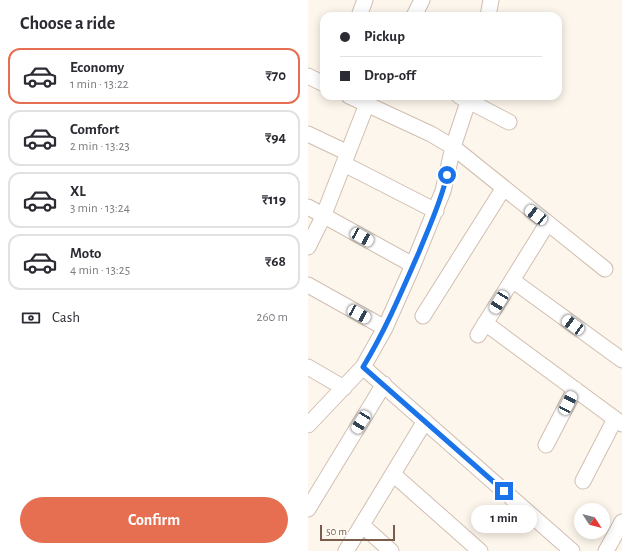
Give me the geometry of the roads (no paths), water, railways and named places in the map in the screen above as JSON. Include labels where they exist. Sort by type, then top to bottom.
[{"type":"street","points":[[360,12],[365,0]]},
{"type":"street","points":[[416,12],[422,0]]},
{"type":"street","points":[[489,12],[491,0]]},
{"type":"street","points":[[308,76],[320,82]]},
{"type":"street","points":[[308,247],[323,216],[368,100],[453,147],[503,189],[605,269]]},
{"type":"street","points":[[308,425],[363,367],[385,328],[436,211],[443,191],[465,100]]},
{"type":"street","points":[[470,100],[509,122]]},
{"type":"street","points":[[308,134],[436,211]]},
{"type":"street","points":[[424,316],[503,189]]},
{"type":"street","points":[[308,207],[413,265]]},
{"type":"street","points":[[547,224],[481,329],[575,389],[619,422],[582,481]]},
{"type":"street","points":[[512,280],[622,360]]},
{"type":"street","points":[[308,285],[385,328]]},
{"type":"street","points":[[308,367],[344,388]]},
{"type":"street","points":[[363,367],[572,551]]},
{"type":"street","points":[[308,509],[384,384]]},
{"type":"street","points":[[546,445],[575,389]]},
{"type":"street","points":[[346,551],[425,421]]},
{"type":"street","points":[[393,474],[480,551]]},
{"type":"street","points":[[606,551],[622,522]]},
{"type":"street","points":[[362,525],[391,551]]}]
